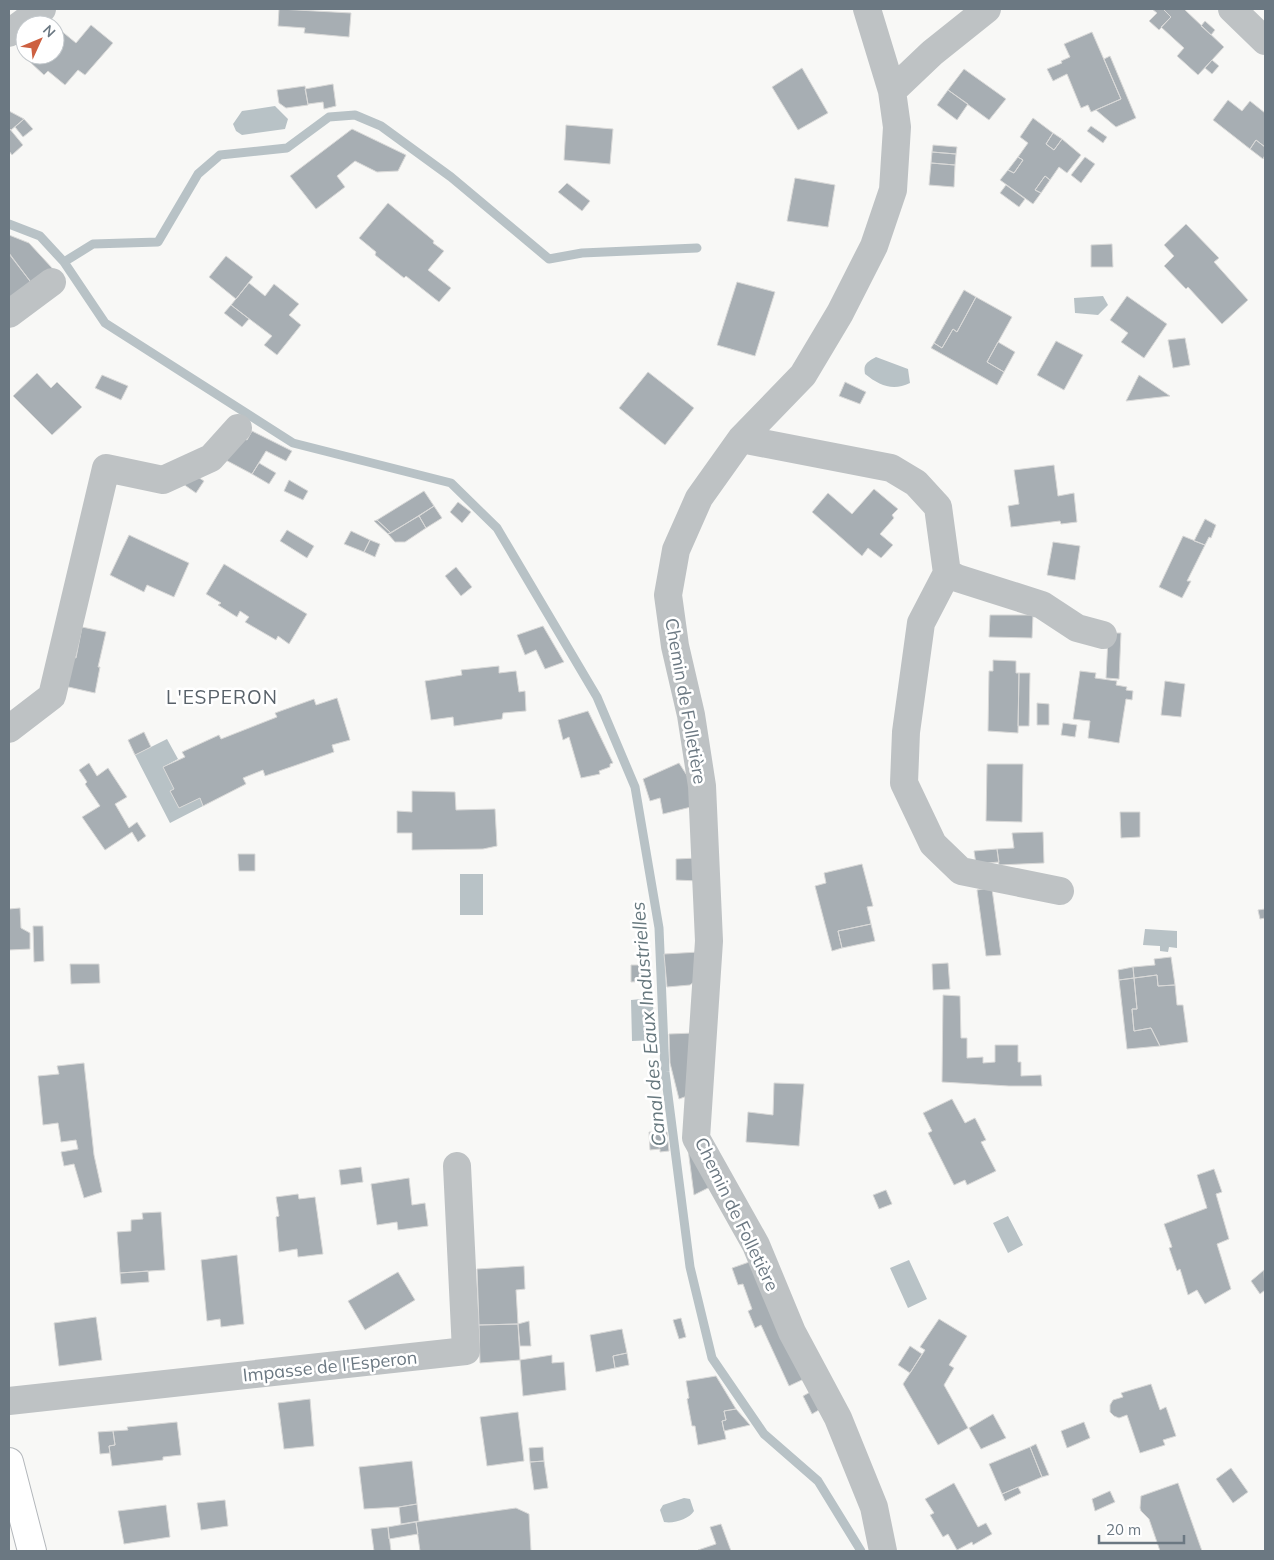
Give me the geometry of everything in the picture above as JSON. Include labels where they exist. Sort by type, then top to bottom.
[{"type":"street","points":[[9,33],[42,9]]},
{"type":"street","name":"Chemin de Folletière","points":[[867,9],[892,91],[897,126],[893,190],[874,246],[840,313],[802,375],[741,439],[699,498],[676,550],[668,595],[675,646],[691,715],[702,786],[709,941],[696,1138],[756,1245],[792,1332],[838,1418],[874,1507],[883,1551]]},
{"type":"street","points":[[892,91],[932,53],[987,9]]},
{"type":"street","points":[[1232,9],[1265,41]]},
{"type":"street","points":[[9,314],[52,282]]},
{"type":"street","points":[[9,729],[52,696],[106,468],[162,480],[211,458],[238,428]]},
{"type":"street","points":[[741,439],[891,468],[916,483],[938,507],[947,573],[921,623],[906,732],[904,783],[933,844],[961,871],[1060,891]]},
{"type":"street","points":[[947,573],[956,578],[1042,605],[1077,628],[1102,635]]},
{"type":"street","name":"Impasse de l'Esperon","points":[[9,1401],[466,1351],[457,1166]]},
{"type":"street","points":[[9,1462],[32,1551]]},
{"type":"water","points":[[275,106],[288,119],[285,129],[242,135],[236,131],[233,124],[242,111]]},
{"type":"water","points":[[1103,296],[1108,305],[1098,315],[1075,313],[1074,298]]},
{"type":"water","points":[[876,357],[908,369],[910,383],[898,387],[887,386],[876,382],[865,374],[866,364]]},
{"type":"water","points":[[167,739],[178,759],[163,767],[174,789],[170,791],[179,808],[200,798],[203,806],[170,823],[135,755]]},
{"type":"water","points":[[460,874],[483,874],[483,915],[460,915]]},
{"type":"water","points":[[1145,929],[1177,931],[1177,948],[1169,947],[1168,952],[1160,951],[1160,946],[1143,945]]},
{"type":"water","points":[[652,998],[657,1040],[632,1041],[631,1000]]},
{"type":"water","points":[[1008,1216],[1023,1245],[1008,1253],[993,1223]]},
{"type":"water","points":[[909,1260],[927,1299],[908,1308],[890,1268]]},
{"type":"water","points":[[684,1498],[690,1499],[694,1511],[692,1514],[681,1520],[664,1522],[660,1510],[663,1505]]},
{"type":"building","points":[[279,9],[351,13],[349,37],[304,33],[305,28],[278,26]]},
{"type":"building","points":[[1152,9],[1163,9],[1171,17],[1159,30],[1149,21],[1157,13]]},
{"type":"building","points":[[1163,9],[1184,9],[1224,47],[1198,75],[1177,56],[1184,48],[1161,27],[1171,17]]},
{"type":"building","points":[[1205,21],[1215,30],[1211,35],[1201,26]]},
{"type":"building","points":[[91,25],[113,43],[85,75],[78,70],[65,85],[48,71],[44,75],[33,65],[65,65],[65,34],[76,43]]},
{"type":"building","points":[[1092,32],[1121,99],[1091,112],[1088,105],[1081,108],[1067,74],[1053,81],[1047,69],[1062,63],[1061,61],[1070,57],[1064,44]]},
{"type":"building","points":[[1110,56],[1136,118],[1116,127],[1096,110],[1121,99],[1104,59]]},
{"type":"building","points":[[1212,60],[1219,66],[1212,74],[1205,68]]},
{"type":"building","points":[[802,68],[828,113],[798,130],[772,87]]},
{"type":"building","points":[[964,69],[1006,99],[989,120],[948,90]]},
{"type":"building","points":[[333,84],[336,106],[324,109],[323,102],[308,104],[305,89]]},
{"type":"building","points":[[305,86],[308,105],[286,108],[279,103],[277,90]]},
{"type":"building","points":[[948,90],[968,104],[957,120],[937,105]]},
{"type":"building","points":[[1228,100],[1242,111],[1250,101],[1265,113],[1265,147],[1256,140],[1250,149],[1213,120]]},
{"type":"building","points":[[9,111],[24,119],[11,130],[9,128]]},
{"type":"building","points":[[1033,118],[1053,133],[1046,144],[1054,150],[1062,139],[1081,155],[1067,173],[1059,167],[1050,180],[1045,176],[1035,190],[1041,193],[1033,204],[1000,180],[1008,170],[1014,173],[1023,160],[1018,157],[1028,143],[1020,137]]},
{"type":"building","points":[[24,119],[33,129],[23,137],[15,127]]},
{"type":"building","points":[[566,125],[613,129],[610,164],[564,160]]},
{"type":"building","points":[[1091,126],[1107,137],[1103,143],[1087,131]]},
{"type":"building","points":[[9,128],[23,145],[12,155],[9,151]]},
{"type":"building","points":[[352,129],[406,155],[398,171],[377,172],[355,161],[337,176],[345,187],[316,209],[290,176]]},
{"type":"building","points":[[1053,133],[1062,139],[1054,150],[1046,144]]},
{"type":"building","points":[[1256,140],[1265,147],[1263,159],[1250,149]]},
{"type":"building","points":[[933,145],[957,147],[956,154],[932,152]]},
{"type":"building","points":[[932,152],[956,154],[955,165],[931,163]]},
{"type":"building","points":[[1018,157],[1023,160],[1014,173],[1008,170]]},
{"type":"building","points":[[1085,157],[1095,164],[1081,183],[1071,175]]},
{"type":"building","points":[[931,163],[955,165],[954,187],[929,185]]},
{"type":"building","points":[[1045,176],[1050,180],[1041,193],[1035,190]]},
{"type":"building","points":[[795,178],[835,185],[828,227],[787,221]]},
{"type":"building","points":[[567,183],[590,201],[582,211],[558,192]]},
{"type":"building","points":[[1006,185],[1025,199],[1019,207],[1000,193]]},
{"type":"building","points":[[388,203],[444,251],[428,270],[451,288],[439,302],[375,255],[376,252],[359,238]]},
{"type":"building","points":[[1186,224],[1219,258],[1214,262],[1248,300],[1222,324],[1188,287],[1186,289],[1164,266],[1174,256],[1164,245]]},
{"type":"building","points":[[9,235],[29,243],[53,269],[33,285],[9,254]]},
{"type":"building","points":[[1112,244],[1113,267],[1091,267],[1091,245]]},
{"type":"building","points":[[9,253],[33,285],[9,304]]},
{"type":"building","points":[[226,256],[253,277],[236,299],[209,277]]},
{"type":"building","points":[[737,282],[775,292],[755,356],[717,345]]},
{"type":"building","points":[[249,283],[265,296],[274,284],[299,304],[289,315],[301,325],[277,355],[264,345],[272,336],[231,305]]},
{"type":"building","points":[[964,290],[976,297],[957,332],[953,329],[942,348],[934,343]]},
{"type":"building","points":[[1127,296],[1167,324],[1144,358],[1121,342],[1128,333],[1110,320]]},
{"type":"building","points":[[976,297],[1012,317],[987,362],[1004,372],[997,385],[931,348],[934,343],[942,348],[953,329],[957,332]]},
{"type":"building","points":[[231,305],[249,319],[242,327],[224,313]]},
{"type":"building","points":[[1185,338],[1190,365],[1173,368],[1168,340]]},
{"type":"building","points":[[1056,341],[1083,355],[1064,390],[1037,375]]},
{"type":"building","points":[[998,342],[1015,352],[1004,372],[987,362]]},
{"type":"building","points":[[648,372],[694,408],[665,445],[619,408]]},
{"type":"building","points":[[37,373],[51,388],[57,382],[82,407],[52,435],[13,396]]},
{"type":"building","points":[[102,375],[128,386],[121,400],[95,388]]},
{"type":"building","points":[[1139,375],[1170,396],[1126,401]]},
{"type":"building","points":[[845,382],[866,392],[860,404],[839,396]]},
{"type":"building","points":[[252,431],[292,451],[286,461],[266,451],[252,474],[220,457],[239,436],[247,440]]},
{"type":"building","points":[[259,463],[276,473],[269,484],[252,474]]},
{"type":"building","points":[[1054,465],[1058,496],[1074,493],[1077,522],[1061,524],[1060,521],[1011,527],[1008,506],[1019,504],[1014,470]]},
{"type":"building","points":[[190,472],[204,481],[196,493],[176,479]]},
{"type":"building","points":[[289,480],[308,491],[303,500],[284,491]]},
{"type":"building","points":[[874,489],[898,509],[892,515],[894,518],[880,534],[893,545],[881,558],[868,548],[862,556],[812,512],[828,493],[852,514]]},
{"type":"building","points":[[424,491],[434,506],[391,533],[377,520]]},
{"type":"building","points":[[458,502],[471,512],[462,523],[450,512]]},
{"type":"building","points":[[434,506],[442,518],[426,528],[419,516]]},
{"type":"building","points":[[419,516],[426,528],[405,542],[395,542],[388,534]]},
{"type":"building","points":[[1205,519],[1216,525],[1211,538],[1209,537],[1205,545],[1194,541]]},
{"type":"building","points":[[377,520],[391,533],[388,534],[374,521]]},
{"type":"building","points":[[287,530],[314,546],[307,558],[280,541]]},
{"type":"building","points":[[351,531],[370,540],[364,552],[344,544]]},
{"type":"building","points":[[129,535],[189,563],[174,597],[147,585],[144,592],[110,575]]},
{"type":"building","points":[[1183,536],[1205,545],[1187,581],[1191,581],[1182,598],[1159,587]]},
{"type":"building","points":[[370,540],[380,544],[375,557],[364,552]]},
{"type":"building","points":[[1053,542],[1080,546],[1075,580],[1047,575]]},
{"type":"building","points":[[224,564],[307,614],[289,644],[278,636],[276,640],[245,622],[249,617],[240,611],[237,617],[218,605],[221,603],[206,594]]},
{"type":"building","points":[[456,567],[472,587],[461,596],[445,576]]},
{"type":"building","points":[[990,615],[1033,615],[1032,638],[989,637]]},
{"type":"building","points":[[543,626],[564,662],[545,669],[536,650],[525,655],[517,635]]},
{"type":"building","points":[[82,627],[106,632],[98,667],[100,667],[95,693],[64,686],[71,657],[76,658]]},
{"type":"building","points":[[1111,633],[1121,633],[1119,679],[1106,678],[1108,639]]},
{"type":"building","points":[[993,660],[1016,661],[1016,673],[1019,673],[1018,733],[988,731],[989,671],[993,671]]},
{"type":"building","points":[[499,666],[499,673],[516,671],[519,692],[525,691],[526,711],[503,713],[502,719],[454,726],[453,717],[431,720],[425,681],[462,675],[461,670]]},
{"type":"building","points":[[1080,671],[1096,673],[1095,678],[1117,681],[1116,685],[1127,687],[1126,690],[1133,691],[1132,700],[1126,699],[1119,743],[1088,738],[1090,721],[1073,719]]},
{"type":"building","points":[[1019,673],[1030,673],[1029,726],[1018,726]]},
{"type":"building","points":[[1165,681],[1185,684],[1181,717],[1161,715]]},
{"type":"building","points":[[337,698],[350,740],[332,745],[334,752],[265,776],[263,770],[243,778],[246,784],[203,806],[200,798],[179,808],[170,791],[174,789],[163,767],[185,757],[182,752],[219,735],[221,739],[277,717],[275,713],[314,699],[316,705]]},
{"type":"building","points":[[1037,703],[1049,704],[1049,725],[1037,725]]},
{"type":"building","points":[[588,711],[613,763],[610,764],[610,767],[599,771],[600,774],[581,778],[569,737],[563,740],[558,720]]},
{"type":"building","points":[[1063,723],[1077,725],[1075,737],[1061,735]]},
{"type":"building","points":[[144,732],[151,747],[135,755],[128,740]]},
{"type":"building","points":[[89,763],[97,776],[108,768],[127,797],[115,804],[129,828],[137,822],[146,836],[138,842],[132,832],[105,850],[82,817],[100,806],[85,784],[87,782],[79,770]]},
{"type":"building","points":[[679,763],[695,788],[695,806],[663,814],[660,798],[650,801],[643,779]]},
{"type":"building","points":[[987,764],[1023,764],[1022,822],[986,821]]},
{"type":"building","points":[[412,791],[455,792],[456,810],[495,809],[497,846],[483,849],[412,850],[412,833],[397,833],[397,811],[412,812]]},
{"type":"building","points":[[1120,812],[1140,812],[1140,837],[1121,838]]},
{"type":"building","points":[[1043,832],[1044,863],[999,865],[997,849],[1014,848],[1012,833]]},
{"type":"building","points":[[997,849],[999,862],[976,864],[974,851]]},
{"type":"building","points":[[238,854],[255,854],[255,871],[239,871]]},
{"type":"building","points":[[697,858],[699,881],[676,880],[676,859]]},
{"type":"building","points":[[862,864],[873,906],[867,907],[871,924],[838,931],[842,948],[832,951],[815,886],[826,883],[824,873]]},
{"type":"building","points":[[992,889],[1001,955],[986,956],[977,890]]},
{"type":"building","points":[[20,908],[21,928],[30,933],[30,949],[9,950],[9,909]]},
{"type":"building","points":[[1265,909],[1265,918],[1260,919],[1258,910]]},
{"type":"building","points":[[871,924],[875,941],[842,948],[838,931]]},
{"type":"building","points":[[33,926],[43,926],[44,961],[34,962]]},
{"type":"building","points":[[699,952],[698,979],[690,985],[667,987],[664,954]]},
{"type":"building","points":[[1171,957],[1175,985],[1158,986],[1157,975],[1134,978],[1133,967],[1155,965],[1154,959]]},
{"type":"building","points":[[948,963],[950,989],[933,990],[932,964]]},
{"type":"building","points":[[70,964],[99,964],[100,983],[71,984]]},
{"type":"building","points":[[631,965],[650,965],[651,981],[631,982]]},
{"type":"building","points":[[1133,967],[1134,978],[1119,980],[1118,970]]},
{"type":"building","points":[[1157,975],[1158,986],[1175,985],[1177,1005],[1183,1005],[1188,1042],[1160,1046],[1151,1028],[1134,1031],[1132,1009],[1137,1009],[1134,978]]},
{"type":"building","points":[[1134,978],[1137,1009],[1132,1009],[1134,1031],[1151,1028],[1160,1046],[1127,1049],[1119,980]]},
{"type":"building","points":[[943,995],[960,996],[961,1038],[967,1038],[967,1058],[983,1057],[983,1063],[995,1062],[995,1045],[1018,1045],[1018,1062],[1021,1062],[1021,1076],[1041,1075],[1042,1086],[942,1082]]},
{"type":"building","points":[[694,1033],[690,1095],[679,1099],[670,1063],[669,1034]]},
{"type":"building","points":[[84,1063],[94,1155],[102,1192],[84,1198],[74,1164],[64,1166],[61,1152],[78,1149],[76,1140],[61,1142],[58,1123],[43,1125],[38,1076],[59,1074],[57,1066]]},
{"type":"building","points":[[774,1083],[804,1084],[799,1146],[746,1142],[748,1112],[773,1115]]},
{"type":"building","points":[[952,1099],[965,1123],[975,1118],[986,1140],[981,1142],[996,1171],[967,1185],[965,1180],[954,1185],[928,1133],[932,1131],[923,1113]]},
{"type":"building","points":[[649,1132],[667,1132],[669,1151],[660,1152],[660,1149],[650,1150]]},
{"type":"building","points":[[688,1149],[712,1186],[694,1195]]},
{"type":"building","points":[[361,1167],[363,1182],[341,1185],[339,1170]]},
{"type":"building","points":[[1214,1169],[1222,1192],[1216,1194],[1229,1239],[1217,1244],[1231,1289],[1205,1304],[1197,1290],[1188,1295],[1180,1269],[1177,1271],[1169,1248],[1172,1247],[1164,1224],[1207,1208],[1197,1175]]},
{"type":"building","points":[[409,1178],[412,1205],[425,1203],[428,1226],[398,1230],[397,1222],[377,1225],[371,1184]]},
{"type":"building","points":[[886,1190],[892,1204],[879,1209],[873,1195]]},
{"type":"building","points":[[298,1194],[299,1199],[315,1197],[323,1254],[298,1257],[297,1249],[279,1252],[276,1217],[279,1216],[276,1197]]},
{"type":"building","points":[[161,1212],[165,1270],[120,1273],[117,1232],[131,1231],[131,1220],[143,1219],[142,1213]]},
{"type":"building","points":[[237,1255],[244,1324],[221,1327],[220,1319],[207,1321],[201,1260]]},
{"type":"building","points":[[755,1260],[806,1378],[789,1386],[761,1325],[755,1328],[748,1311],[752,1309],[743,1284],[738,1285],[732,1268]]},
{"type":"building","points":[[524,1266],[525,1289],[516,1290],[518,1324],[479,1325],[477,1269]]},
{"type":"building","points":[[1264,1270],[1265,1290],[1260,1294],[1251,1281]]},
{"type":"building","points":[[148,1271],[149,1282],[121,1284],[120,1273]]},
{"type":"building","points":[[398,1272],[415,1300],[365,1330],[348,1301]]},
{"type":"building","points":[[96,1317],[102,1360],[59,1366],[54,1323]]},
{"type":"building","points":[[681,1318],[686,1337],[679,1339],[673,1320]]},
{"type":"building","points":[[939,1319],[967,1336],[949,1365],[954,1368],[944,1385],[968,1428],[938,1445],[903,1384],[925,1350],[920,1347]]},
{"type":"building","points":[[529,1321],[531,1346],[520,1346],[518,1324]]},
{"type":"building","points":[[518,1324],[520,1360],[480,1363],[479,1325]]},
{"type":"building","points":[[622,1329],[627,1353],[613,1356],[615,1368],[596,1372],[590,1335]]},
{"type":"building","points":[[910,1346],[922,1354],[910,1373],[898,1365]]},
{"type":"building","points":[[627,1353],[629,1365],[615,1368],[613,1356]]},
{"type":"building","points":[[552,1355],[552,1363],[564,1362],[566,1390],[523,1396],[520,1360]]},
{"type":"building","points":[[716,1376],[736,1409],[724,1411],[726,1420],[722,1421],[726,1439],[698,1445],[695,1426],[692,1426],[686,1381]]},
{"type":"building","points":[[1151,1384],[1160,1410],[1166,1407],[1176,1436],[1163,1440],[1165,1445],[1140,1453],[1127,1415],[1119,1418],[1114,1416],[1110,1412],[1110,1405],[1113,1400],[1123,1397],[1121,1393]]},
{"type":"building","points":[[814,1390],[824,1407],[812,1414],[803,1396]]},
{"type":"building","points":[[310,1399],[314,1446],[284,1449],[278,1403]]},
{"type":"building","points":[[736,1409],[750,1425],[724,1431],[722,1421],[726,1420],[724,1411]]},
{"type":"building","points":[[518,1412],[524,1461],[487,1466],[480,1417]]},
{"type":"building","points":[[993,1414],[1006,1438],[981,1449],[969,1428]]},
{"type":"building","points":[[177,1422],[181,1455],[163,1457],[163,1460],[112,1466],[109,1446],[115,1445],[113,1431],[128,1430],[127,1427]]},
{"type":"building","points":[[1084,1422],[1090,1438],[1067,1448],[1061,1431]]},
{"type":"building","points":[[113,1431],[115,1445],[109,1446],[110,1453],[100,1454],[98,1432]]},
{"type":"building","points":[[1036,1444],[1049,1475],[1042,1477],[1030,1447]]},
{"type":"building","points":[[543,1447],[544,1461],[530,1462],[529,1448]]},
{"type":"building","points":[[1030,1447],[1042,1477],[1002,1494],[989,1464]]},
{"type":"building","points":[[412,1461],[417,1504],[364,1509],[359,1467]]},
{"type":"building","points":[[544,1461],[548,1488],[534,1490],[530,1462]]},
{"type":"building","points":[[1231,1468],[1248,1492],[1233,1503],[1216,1479]]},
{"type":"building","points":[[954,1483],[978,1527],[986,1523],[992,1534],[973,1545],[972,1542],[957,1550],[948,1534],[943,1537],[930,1515],[934,1513],[925,1499]]},
{"type":"building","points":[[1178,1483],[1202,1551],[1160,1551],[1149,1519],[1141,1511],[1141,1496]]},
{"type":"building","points":[[1018,1487],[1021,1493],[1005,1501],[1002,1494]]},
{"type":"building","points":[[1110,1491],[1115,1502],[1095,1511],[1092,1499]]},
{"type":"building","points":[[225,1500],[228,1526],[201,1530],[197,1503]]},
{"type":"building","points":[[417,1504],[419,1521],[401,1524],[399,1507]]},
{"type":"building","points":[[166,1505],[170,1537],[124,1544],[118,1511]]},
{"type":"building","points":[[516,1508],[529,1514],[531,1551],[420,1551],[416,1522]]},
{"type":"building","points":[[416,1522],[418,1534],[389,1539],[388,1527]]},
{"type":"building","points":[[721,1524],[731,1551],[698,1551],[716,1544],[710,1527]]},
{"type":"building","points":[[388,1527],[391,1551],[374,1551],[371,1529]]},
{"type":"waterway","points":[[64,262],[93,244],[158,242],[198,174],[220,155],[287,148],[329,117],[355,115],[381,126],[451,177],[549,259],[582,253],[697,248]]},
{"type":"waterway","name":"Canal des Eaux Industrielles","points":[[9,224],[40,236],[64,262],[105,323],[293,443],[451,483],[497,528],[597,697],[635,787],[659,928],[665,1072],[690,1267],[712,1358],[764,1434],[818,1481],[861,1551]]},
{"type":"district","name":"L'ESPERON","points":[[222,697]]}]
